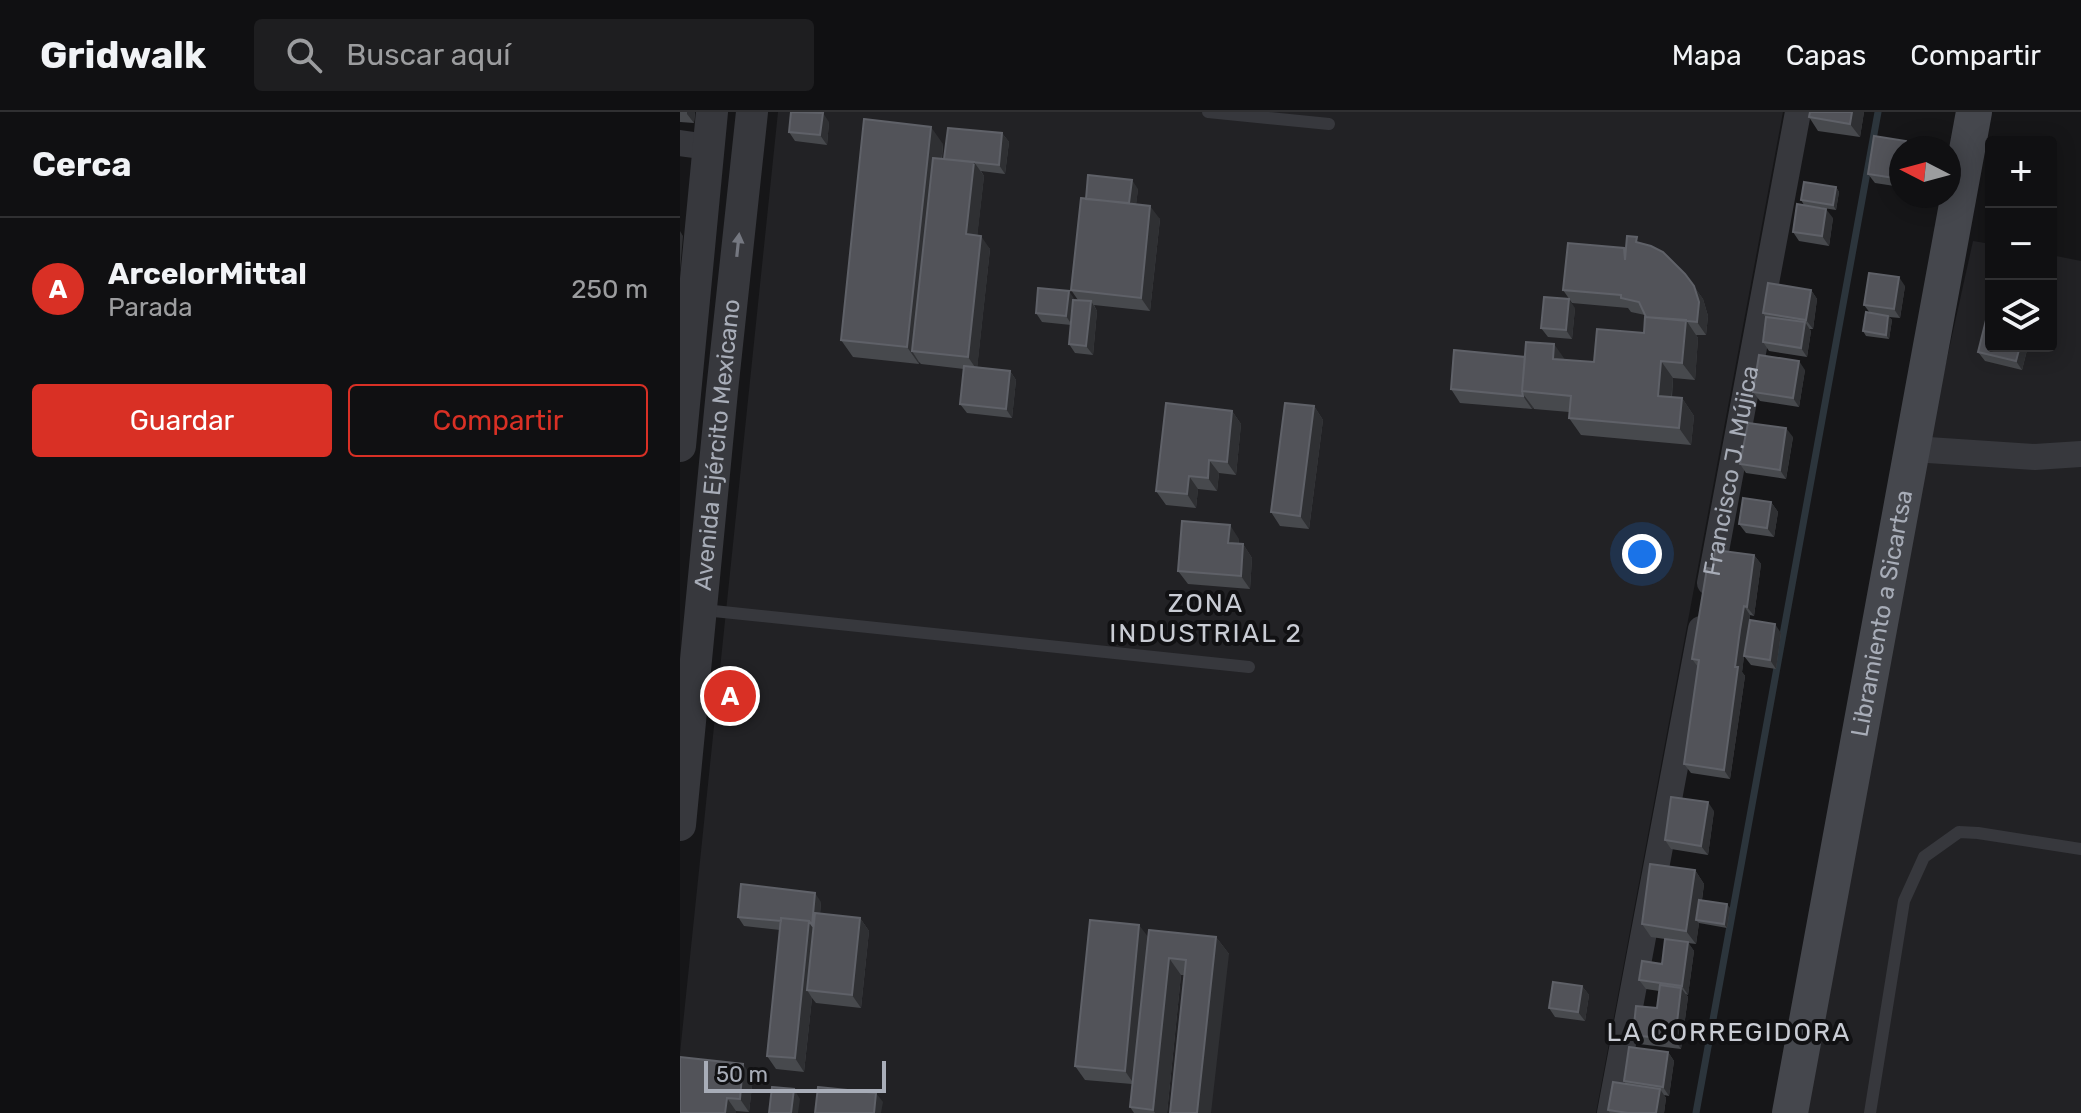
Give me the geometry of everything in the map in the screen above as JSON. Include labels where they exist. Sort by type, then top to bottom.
[{"type":"main road","name":"Libramiento a Sicartsa","points":[[1790,1113],[1974,112]]},
{"type":"street","name":"Avenida Ejército Mexicano","points":[[680,446],[686,387],[694,145],[712,112]]},
{"type":"street","name":"Avenida Ejército Mexicano","points":[[680,825],[752,112]]},
{"type":"street","name":"Francisco J. Mújica","points":[[1610,1113],[1798,112]]},
{"type":"street","points":[[686,387],[722,391]]},
{"type":"street","points":[[1913,449],[2035,457],[2081,454]]},
{"type":"lane","points":[[1208,112],[1329,124]]},
{"type":"lane","points":[[700,609],[1249,667]]},
{"type":"lane","points":[[1870,1113],[1904,901],[1924,857],[1959,832],[2081,849]]},
{"type":"shaded area","points":[[778,112],[1783,112],[1596,1113],[680,1113],[680,1053]]},
{"type":"shaded area","points":[[1973,241],[1985,243],[1985,352],[2057,352],[2057,256],[2081,261],[2081,1113],[1802,1113],[1913,512]]},
{"type":"building","points":[[791,112],[823,113],[820,135],[789,132]]},
{"type":"building","points":[[1810,112],[1852,112],[1850,124],[1809,117]]},
{"type":"building","points":[[864,119],[931,127],[907,347],[841,340]]},
{"type":"building","points":[[948,128],[1002,133],[999,165],[944,159]]},
{"type":"building","points":[[1874,136],[1889,138],[1889,177],[1868,174]]},
{"type":"building","points":[[933,158],[974,162],[966,234],[981,236],[968,357],[912,351]]},
{"type":"building","points":[[1088,175],[1132,180],[1129,203],[1086,199]]},
{"type":"building","points":[[1804,182],[1836,187],[1833,205],[1801,200]]},
{"type":"building","points":[[1081,198],[1150,206],[1141,298],[1071,290]]},
{"type":"building","points":[[1797,204],[1826,209],[1822,236],[1793,232]]},
{"type":"building","points":[[1627,236],[1637,237],[1636,242],[1663,252],[1685,274],[1694,286],[1699,302],[1697,322],[1646,317],[1639,302],[1621,298],[1621,295],[1563,290],[1568,243],[1624,248],[1625,260]]},
{"type":"building","points":[[1869,273],[1899,277],[1894,309],[1864,305]]},
{"type":"building","points":[[1768,283],[1811,290],[1806,320],[1763,313]]},
{"type":"building","points":[[1038,288],[1069,291],[1066,316],[1036,313]]},
{"type":"building","points":[[1544,297],[1569,299],[1566,330],[1541,328]]},
{"type":"building","points":[[1073,300],[1091,301],[1086,346],[1069,344]]},
{"type":"building","points":[[1866,312],[1888,316],[1886,335],[1863,331]]},
{"type":"building","points":[[1645,317],[1686,320],[1682,363],[1661,361],[1658,396],[1682,398],[1679,428],[1569,418],[1571,396],[1522,391],[1526,342],[1554,344],[1553,359],[1594,362],[1597,329],[1644,333]]},
{"type":"building","points":[[1766,317],[1805,322],[1801,348],[1763,342]]},
{"type":"building","points":[[1985,324],[1985,352],[2018,352],[2016,361],[1978,352]]},
{"type":"building","points":[[1454,350],[1525,357],[1523,396],[1451,389]]},
{"type":"building","points":[[1759,355],[1799,361],[1793,398],[1753,392]]},
{"type":"building","points":[[964,366],[1010,371],[1006,409],[960,404]]},
{"type":"building","points":[[1166,403],[1232,411],[1227,462],[1209,460],[1208,478],[1189,476],[1187,494],[1156,491]]},
{"type":"building","points":[[1285,403],[1314,406],[1300,516],[1271,512]]},
{"type":"building","points":[[1748,423],[1786,428],[1780,470],[1740,464]]},
{"type":"building","points":[[1743,498],[1771,502],[1767,528],[1739,524]]},
{"type":"building","points":[[1182,521],[1230,525],[1228,543],[1243,544],[1241,576],[1178,571]]},
{"type":"building","points":[[1715,550],[1754,555],[1747,607],[1744,606],[1740,630],[1724,770],[1684,764],[1699,660],[1692,659],[1707,568],[1713,569]]},
{"type":"building","points":[[1750,620],[1775,624],[1770,660],[1744,656]]},
{"type":"building","points":[[1671,797],[1708,802],[1701,846],[1665,840]]},
{"type":"building","points":[[1650,864],[1695,870],[1686,931],[1642,924]]},
{"type":"building","points":[[741,884],[815,893],[812,925],[809,921],[738,917]]},
{"type":"building","points":[[1699,900],[1727,904],[1724,924],[1696,920]]},
{"type":"building","points":[[815,913],[860,918],[852,995],[807,990]]},
{"type":"building","points":[[781,918],[809,921],[795,1058],[767,1056]]},
{"type":"building","points":[[1090,920],[1139,925],[1125,1071],[1075,1066]]},
{"type":"building","points":[[1149,930],[1216,937],[1197,1113],[1170,1113],[1186,960],[1169,958],[1153,1110],[1130,1107]]},
{"type":"building","points":[[1665,939],[1688,942],[1682,986],[1639,980],[1642,961],[1662,964]]},
{"type":"building","points":[[1553,982],[1582,986],[1578,1012],[1549,1008]]},
{"type":"building","points":[[1660,985],[1681,988],[1675,1040],[1633,1035],[1636,1006],[1657,1008]]},
{"type":"building","points":[[1629,1047],[1668,1052],[1663,1087],[1624,1081]]},
{"type":"building","points":[[680,1057],[743,1064],[740,1099],[727,1098],[725,1113],[680,1113]]},
{"type":"building","points":[[1613,1082],[1660,1089],[1656,1113],[1608,1110]]},
{"type":"building","points":[[772,1087],[794,1089],[791,1113],[769,1113]]},
{"type":"building","points":[[818,1087],[876,1093],[874,1113],[815,1113]]},
{"type":"waterway","points":[[1696,1113],[1878,112]]},
{"type":"place","name":"ArcelorMittal","points":[[730,696]]},
{"type":"district","name":"ZONA INDUSTRIAL 2","points":[[1206,618]]},
{"type":"district","name":"LA CORREGIDORA","points":[[1729,1032]]}]
